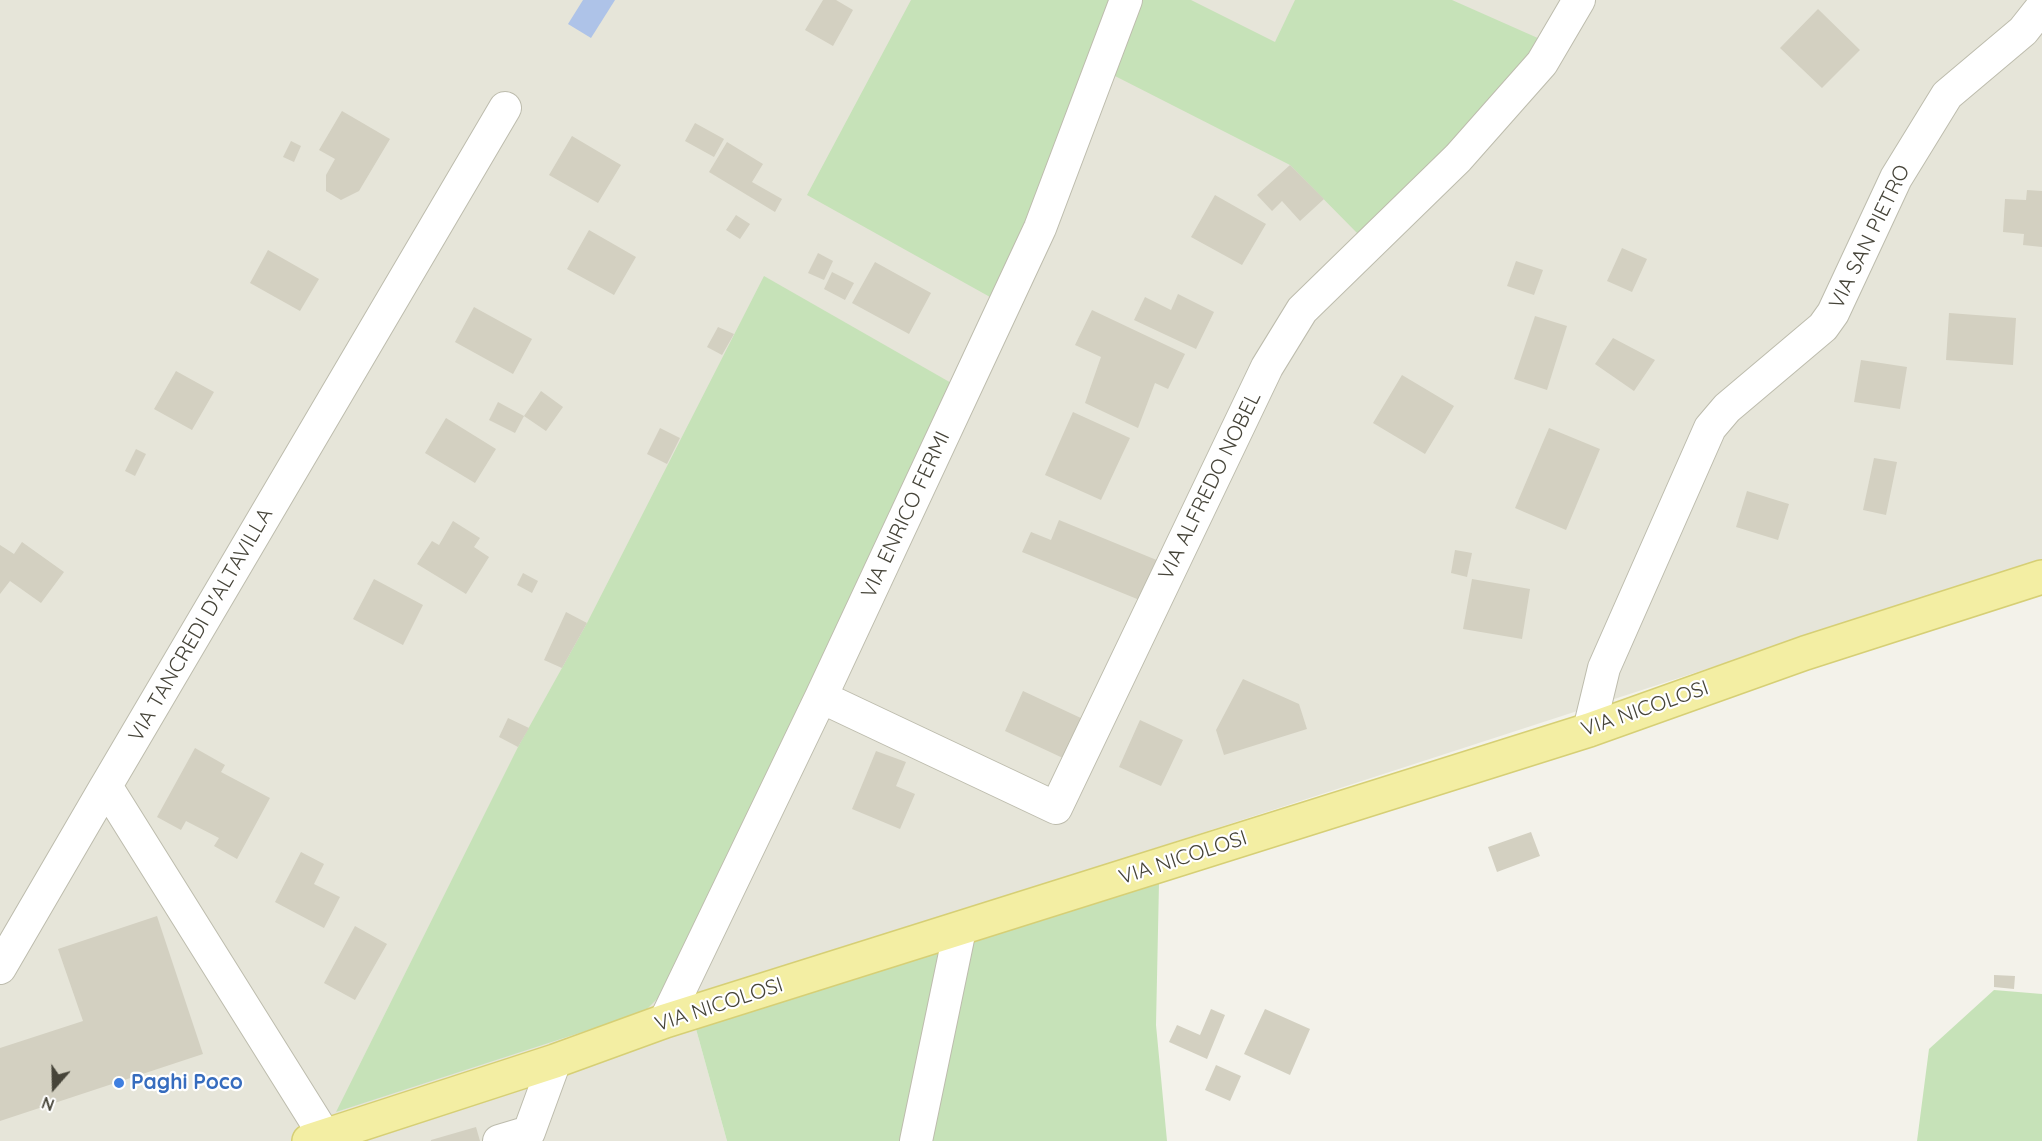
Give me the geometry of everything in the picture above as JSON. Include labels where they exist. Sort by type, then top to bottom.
[{"type":"main road","name":"VIA NICOLOSI","points":[[320,1140],[555,1061],[665,1021],[1589,730],[1805,653],[2042,577]]},
{"type":"street","name":"VIA ENRICO FERMI","points":[[665,1021],[821,697],[1040,228],[1126,0]]},
{"type":"street","name":"VIA ALFREDO NOBEL","points":[[821,697],[1056,808],[1267,367],[1302,310],[1466,149],[1542,63],[1579,0]]},
{"type":"street","name":"VIA SAN PIETRO","points":[[1589,730],[1604,668],[1710,428],[1728,408],[1823,327],[1833,313],[1896,178],[1947,95],[2023,31],[2042,7]]},
{"type":"street","name":"VIA TANCREDI D'ALTAVILLA","points":[[0,968],[505,108]]},
{"type":"street","points":[[106,786],[320,1140]]},
{"type":"street","points":[[916,1141],[960,929]]},
{"type":"street","points":[[499,1141],[529,1132],[555,1061]]},
{"type":"shaded area","points":[[0,0],[2042,0],[2042,560],[691,999],[696,1029],[727,1141],[0,1141]]},
{"type":"green space","points":[[911,0],[1110,0],[1026,221],[990,297],[807,195]]},
{"type":"green space","points":[[1143,0],[1191,0],[1275,42],[1295,0],[1452,0],[1540,39],[1521,75],[1360,236],[1290,165],[1113,75]]},
{"type":"green space","points":[[764,276],[953,384],[659,997],[644,1012],[336,1112],[518,747],[587,623]]},
{"type":"green space","points":[[1159,883],[1156,1025],[1167,1141],[924,1141],[964,944]]},
{"type":"green space","points":[[946,949],[902,1141],[727,1141],[696,1029]]},
{"type":"green space","points":[[1994,990],[2042,994],[2042,1141],[1917,1141],[1929,1049]]},
{"type":"water","points":[[583,0],[615,0],[591,38],[568,24]]},
{"type":"building","points":[[823,0],[836,0],[853,10],[833,46],[805,30]]},
{"type":"building","points":[[1818,9],[1860,50],[1822,88],[1780,48]]},
{"type":"building","points":[[342,111],[390,139],[359,191],[341,200],[326,191],[326,175],[335,159],[319,150]]},
{"type":"building","points":[[695,123],[724,139],[714,157],[685,141]]},
{"type":"building","points":[[572,136],[621,165],[598,203],[549,175]]},
{"type":"building","points":[[291,141],[301,146],[294,162],[283,157]]},
{"type":"building","points":[[727,142],[763,164],[752,182],[782,199],[775,212],[709,172]]},
{"type":"building","points":[[1290,165],[1324,199],[1300,221],[1282,201],[1272,211],[1257,195]]},
{"type":"building","points":[[2027,190],[2042,191],[2042,247],[2023,245],[2024,234],[2003,232],[2005,199],[2026,200]]},
{"type":"building","points":[[1215,195],[1266,224],[1242,265],[1191,237]]},
{"type":"building","points":[[736,215],[750,224],[740,239],[726,230]]},
{"type":"building","points":[[589,230],[636,257],[614,295],[567,269]]},
{"type":"building","points":[[1622,248],[1647,259],[1632,292],[1607,281]]},
{"type":"building","points":[[268,250],[319,279],[300,311],[250,283]]},
{"type":"building","points":[[818,253],[833,261],[824,280],[808,273]]},
{"type":"building","points":[[1516,261],[1543,270],[1534,295],[1507,286]]},
{"type":"building","points":[[875,262],[931,293],[909,334],[852,303]]},
{"type":"building","points":[[832,272],[854,283],[845,300],[824,289]]},
{"type":"building","points":[[1178,294],[1214,312],[1196,349],[1134,320],[1145,297],[1171,310]]},
{"type":"building","points":[[474,307],[532,339],[513,374],[455,342]]},
{"type":"building","points":[[1092,310],[1185,354],[1168,389],[1155,383],[1138,428],[1085,403],[1101,357],[1075,345]]},
{"type":"building","points":[[1949,313],[2016,318],[2013,365],[1946,360]]},
{"type":"building","points":[[1535,316],[1567,326],[1547,390],[1514,379]]},
{"type":"building","points":[[718,327],[734,334],[722,355],[707,347]]},
{"type":"building","points":[[1613,338],[1655,360],[1634,391],[1595,364]]},
{"type":"building","points":[[1861,360],[1907,367],[1900,409],[1854,402]]},
{"type":"building","points":[[176,371],[214,392],[192,430],[154,409]]},
{"type":"building","points":[[1402,375],[1454,406],[1425,454],[1373,423]]},
{"type":"building","points":[[541,391],[563,407],[546,431],[524,416]]},
{"type":"building","points":[[498,402],[524,416],[515,433],[489,420]]},
{"type":"building","points":[[1073,412],[1130,438],[1101,500],[1045,475]]},
{"type":"building","points":[[446,418],[496,449],[475,483],[425,453]]},
{"type":"building","points":[[660,428],[680,438],[667,464],[647,454]]},
{"type":"building","points":[[1549,428],[1600,449],[1566,530],[1515,508]]},
{"type":"building","points":[[136,449],[146,454],[135,476],[125,471]]},
{"type":"building","points":[[1874,458],[1897,462],[1886,515],[1863,510]]},
{"type":"building","points":[[1747,491],[1789,504],[1778,540],[1736,527]]},
{"type":"building","points":[[1059,520],[1159,561],[1142,601],[1022,552],[1031,532],[1051,540]]},
{"type":"building","points":[[453,521],[480,538],[474,547],[489,557],[466,594],[417,564],[432,541],[439,545]]},
{"type":"building","points":[[22,542],[64,572],[41,603],[10,581],[0,594],[0,545],[14,554]]},
{"type":"building","points":[[1455,550],[1472,553],[1467,577],[1451,573]]},
{"type":"building","points":[[523,573],[538,581],[532,593],[517,585]]},
{"type":"building","points":[[374,579],[423,605],[403,645],[353,619]]},
{"type":"building","points":[[1472,579],[1530,589],[1522,639],[1463,629]]},
{"type":"building","points":[[566,612],[587,623],[562,668],[544,660]]},
{"type":"building","points":[[1243,679],[1299,704],[1307,729],[1224,755],[1216,730]]},
{"type":"building","points":[[1023,691],[1083,719],[1065,759],[1005,731]]},
{"type":"building","points":[[508,718],[529,728],[518,747],[499,737]]},
{"type":"building","points":[[1140,720],[1183,740],[1161,786],[1119,767]]},
{"type":"building","points":[[195,748],[225,765],[221,772],[270,798],[237,859],[214,846],[219,838],[186,821],[181,830],[157,817]]},
{"type":"building","points":[[876,751],[906,762],[896,786],[915,794],[900,829],[852,809]]},
{"type":"building","points":[[1531,832],[1540,856],[1497,872],[1488,847]]},
{"type":"building","points":[[301,852],[324,864],[314,884],[340,897],[324,928],[275,902]]},
{"type":"building","points":[[157,916],[203,1054],[0,1121],[0,1048],[83,1021],[58,949]]},
{"type":"building","points":[[355,926],[387,944],[355,1000],[324,983]]},
{"type":"building","points":[[1994,975],[2015,976],[2014,989],[1994,987]]},
{"type":"building","points":[[1211,1009],[1225,1015],[1207,1059],[1169,1042],[1177,1025],[1200,1035]]},
{"type":"building","points":[[1265,1009],[1310,1029],[1290,1075],[1244,1054]]},
{"type":"building","points":[[1216,1065],[1241,1076],[1230,1101],[1205,1090]]},
{"type":"building","points":[[476,1127],[480,1141],[431,1141],[431,1140]]},
{"type":"place","name":"Paghi Poco","points":[[119,1083]]}]
